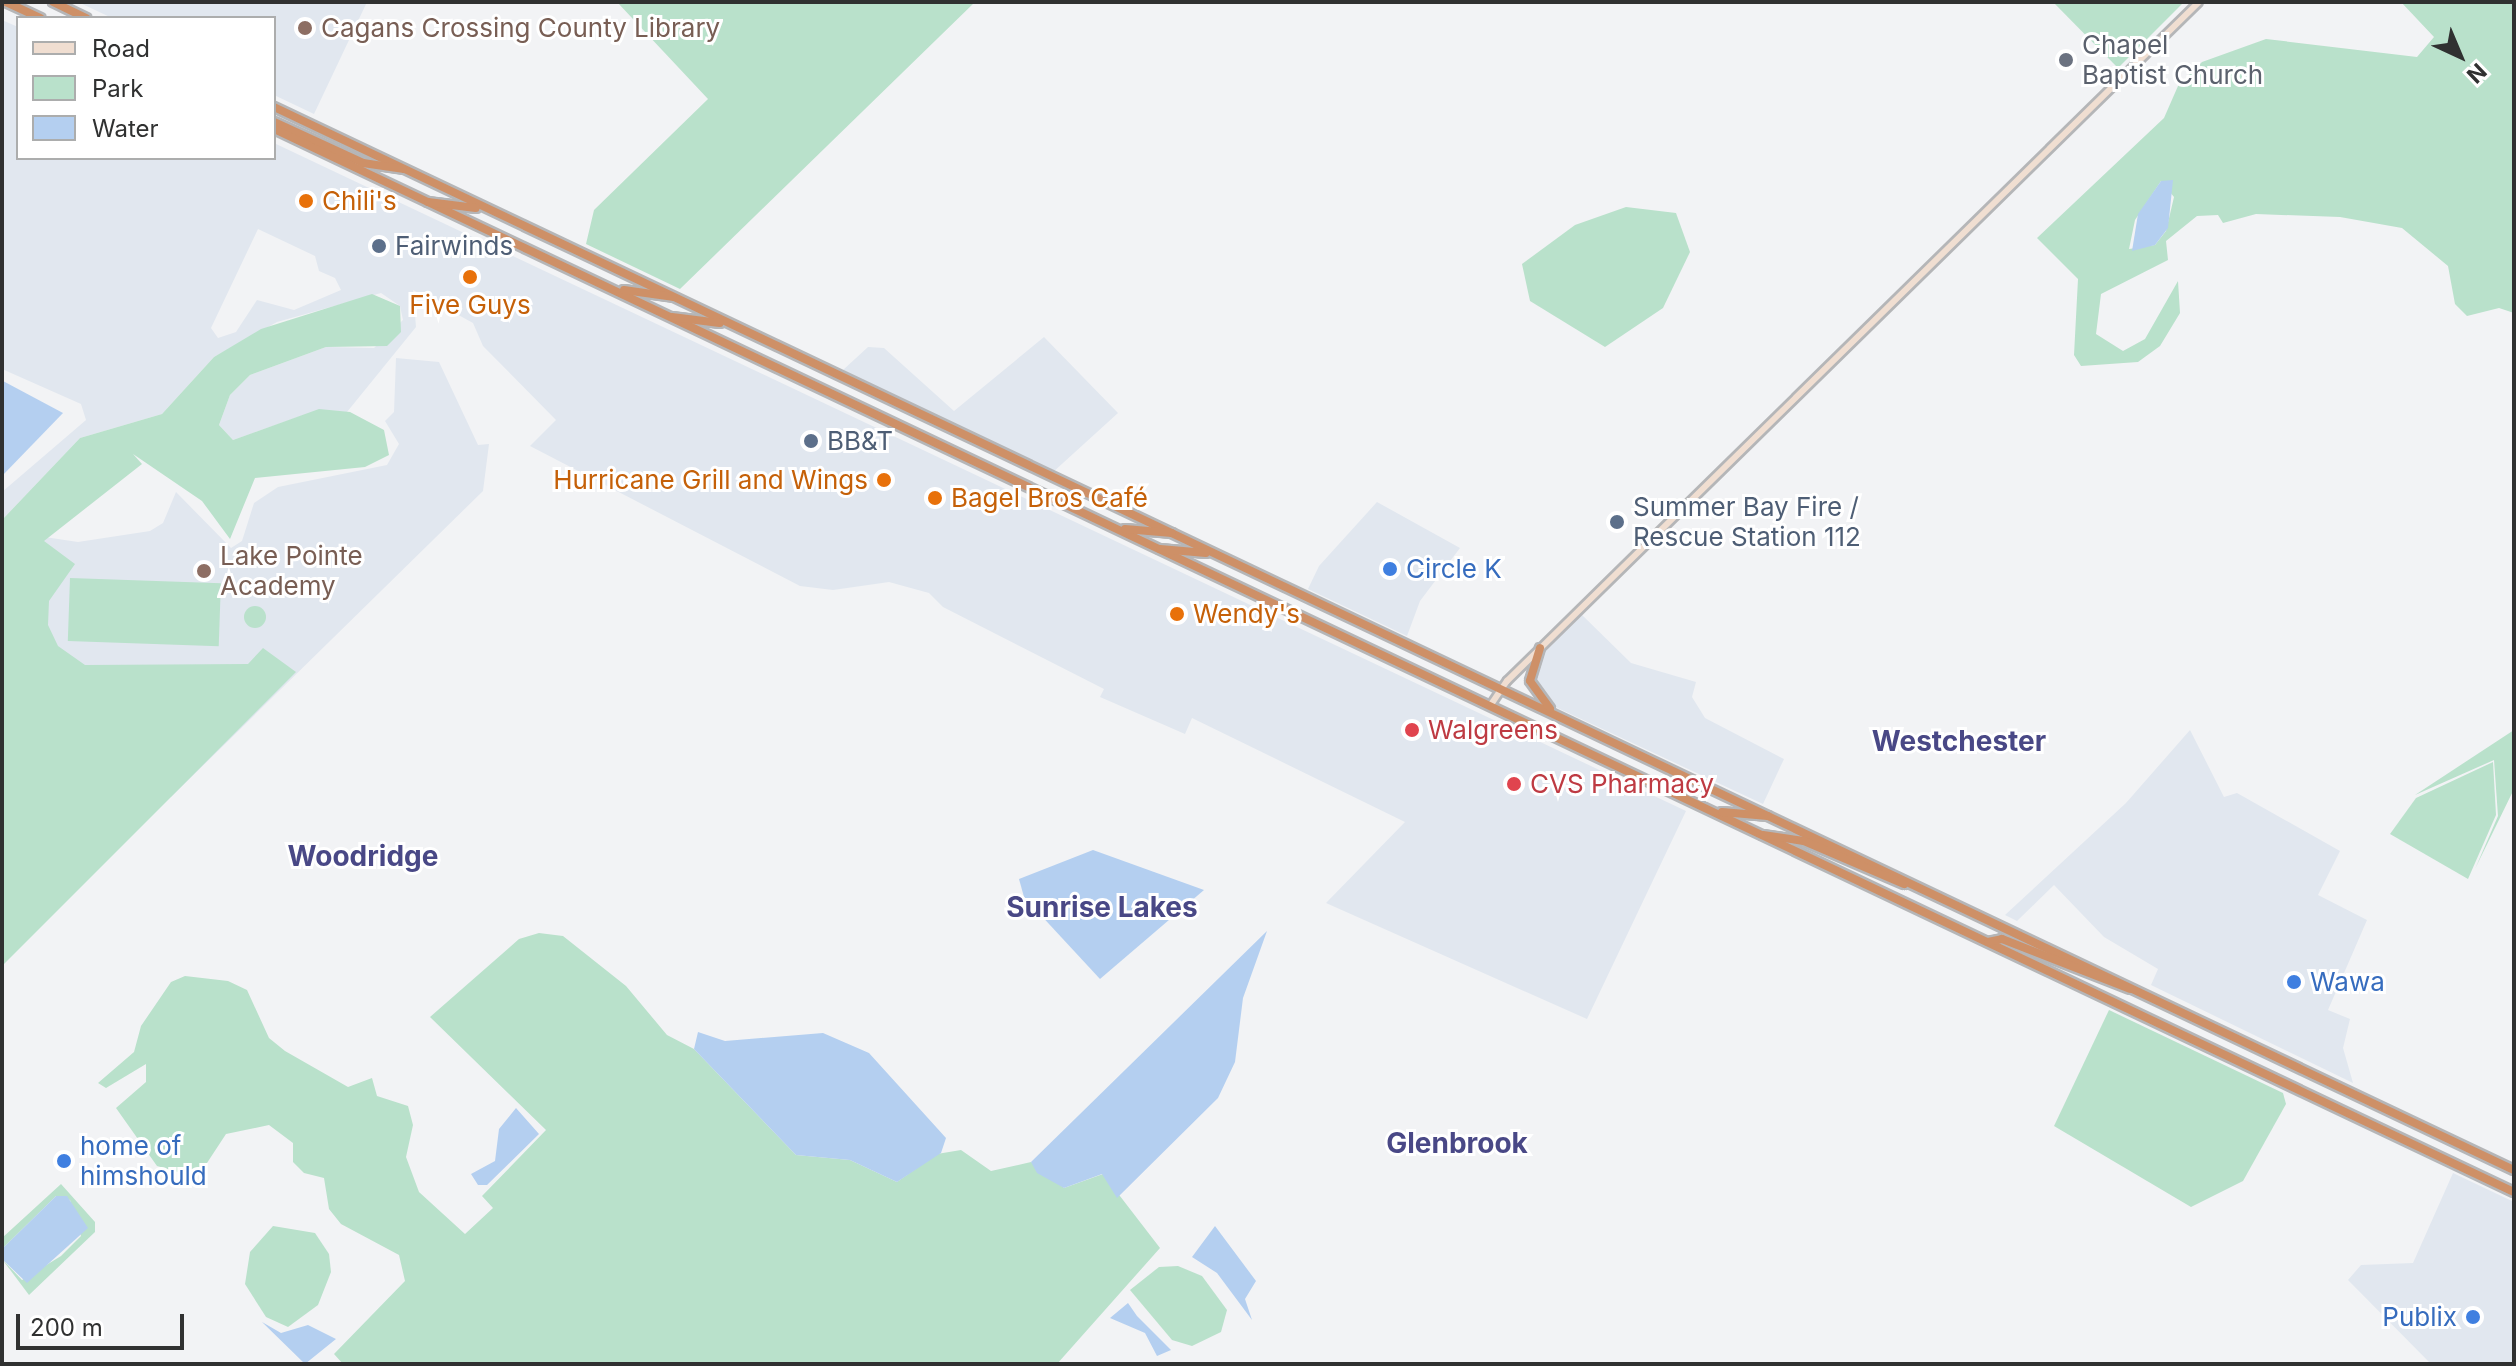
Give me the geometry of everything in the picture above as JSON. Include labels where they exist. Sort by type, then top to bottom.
[{"type":"highway","points":[[6,2],[36,16]]},
{"type":"highway","points":[[53,2],[82,16]]},
{"type":"highway","points":[[276,108],[2514,1170]]},
{"type":"highway","points":[[276,123],[363,163],[403,169]]},
{"type":"highway","points":[[276,130],[2514,1192]]},
{"type":"highway","points":[[428,202],[445,199],[500,214]]},
{"type":"highway","points":[[604,285],[673,296]]},
{"type":"highway","points":[[672,317],[741,329]]},
{"type":"highway","points":[[1109,525],[1159,537],[1172,533]]},
{"type":"highway","points":[[1160,549],[1223,557]]},
{"type":"highway","points":[[1540,648],[1530,681],[1556,715]]},
{"type":"highway","points":[[1706,808],[1768,816]]},
{"type":"highway","points":[[1763,835],[1780,833],[1908,883]]},
{"type":"highway","points":[[1988,942],[2002,939],[2131,988]]},
{"type":"main road","points":[[1490,706],[1500,689],[1540,648],[2199,2]]},
{"type":"shaded area","points":[[78,2],[367,2],[314,114],[276,96],[276,16],[108,16]]},
{"type":"shaded area","points":[[2,20],[16,26],[16,160],[276,160],[276,144],[1686,811],[1587,1019],[1326,903],[1405,822],[1192,718],[1185,734],[1100,697],[1104,689],[943,607],[929,593],[889,582],[833,590],[800,586],[530,446],[556,420],[483,346],[473,323],[413,290],[416,327],[347,412],[304,415],[233,440],[219,425],[230,395],[250,375],[326,347],[374,348],[403,320],[400,306],[381,293],[277,322],[214,357],[162,414],[80,438],[2,520],[2,492],[86,420],[81,404],[2,369]],"holes":[[[258,229],[315,256],[319,271],[335,278],[341,290],[294,310],[257,300],[236,332],[218,338],[211,328]]]},
{"type":"shaded area","points":[[1044,337],[1118,413],[1052,473],[843,370],[868,347],[884,348],[954,411]]},
{"type":"shaded area","name":"Lake Pointe Academy","points":[[396,358],[439,362],[478,445],[489,444],[483,491],[171,797],[2,578],[38,536],[78,542],[150,531],[163,523],[176,492],[231,548],[242,541],[254,503],[278,487],[387,465],[399,444],[385,421],[394,412]]},
{"type":"shaded area","points":[[1377,502],[1460,548],[1420,601],[1407,636],[1308,589],[1319,566]]},
{"type":"shaded area","points":[[1580,613],[1631,663],[1696,682],[1692,697],[1705,718],[1784,759],[1763,804],[1549,704],[1533,681],[1542,650]]},
{"type":"shaded area","points":[[2190,730],[2224,797],[2237,793],[2340,851],[2318,895],[2367,920],[2328,1010],[2350,1019],[2343,1048],[2353,1083],[2151,985],[2158,969],[2104,937],[2054,885],[2017,921],[2005,915],[2126,803]]},
{"type":"shaded area","points":[[2453,1173],[2514,1202],[2514,1364],[2431,1364],[2348,1280],[2361,1265],[2413,1263]]},
{"type":"green space","points":[[617,2],[975,2],[680,289],[586,244],[594,210],[708,99]]},
{"type":"green space","points":[[2053,2],[2184,2],[2118,68]]},
{"type":"green space","points":[[2401,2],[2514,2],[2514,313],[2499,308],[2467,316],[2455,304],[2448,266],[2402,228],[2340,217],[2256,214],[2223,223],[2218,215],[2197,216],[2166,241],[2168,260],[2101,294],[2096,334],[2123,351],[2145,339],[2178,281],[2180,313],[2160,346],[2138,362],[2081,366],[2074,355],[2078,279],[2037,238],[2164,118],[2178,86],[2202,62],[2266,39],[2417,57],[2434,37]],"holes":[[[2161,181],[2174,197],[2166,231],[2155,245],[2129,249],[2135,220]]]},
{"type":"green space","points":[[1626,207],[1676,213],[1690,252],[1663,308],[1605,347],[1530,301],[1522,264],[1575,225]]},
{"type":"green space","points":[[372,294],[400,306],[401,332],[387,346],[326,347],[250,375],[230,395],[219,425],[233,440],[319,409],[350,412],[384,430],[389,455],[365,467],[255,478],[230,539],[202,501],[133,454],[142,464],[44,541],[75,564],[49,601],[48,625],[58,646],[85,665],[248,664],[263,648],[296,672],[2,966],[2,520],[80,438],[162,414],[214,357],[261,329]]},
{"type":"green space","points":[[70,578],[221,583],[219,646],[68,641]]},
{"type":"green space","points":[[255,606],[263,609],[266,617],[263,625],[255,628],[247,625],[244,617],[247,609]]},
{"type":"green space","points":[[2514,730],[2514,789],[2475,869],[2498,816],[2494,760],[2415,795]]},
{"type":"green space","points":[[2493,762],[2496,815],[2468,879],[2390,834],[2416,798]]},
{"type":"green space","points":[[539,933],[563,936],[626,986],[667,1035],[694,1049],[796,1155],[850,1160],[897,1182],[937,1154],[961,1150],[991,1171],[1031,1162],[1064,1188],[1103,1174],[1160,1248],[1057,1364],[343,1364],[334,1354],[405,1281],[399,1255],[341,1224],[329,1209],[324,1178],[304,1173],[293,1162],[293,1143],[269,1125],[226,1134],[205,1166],[178,1172],[157,1166],[116,1108],[146,1082],[146,1064],[106,1088],[98,1083],[134,1052],[141,1026],[171,982],[185,976],[228,981],[247,990],[269,1038],[285,1051],[348,1087],[372,1078],[377,1096],[408,1106],[413,1125],[406,1157],[419,1192],[465,1234],[493,1208],[482,1196],[546,1130],[430,1017],[519,939]]},
{"type":"green space","points":[[2109,1010],[2283,1093],[2286,1104],[2243,1181],[2191,1207],[2054,1126]]},
{"type":"green space","points":[[61,1184],[95,1222],[95,1232],[29,1295],[2,1259],[22,1280],[61,1256],[81,1236],[70,1200],[56,1196],[2,1249],[2,1238]]},
{"type":"green space","points":[[273,1226],[315,1233],[329,1254],[331,1272],[318,1305],[288,1327],[266,1317],[245,1284],[250,1252]]},
{"type":"green space","points":[[1178,1266],[1202,1276],[1227,1310],[1221,1332],[1192,1346],[1172,1340],[1130,1290],[1159,1267]]},
{"type":"water","points":[[2173,180],[2168,228],[2155,245],[2132,251],[2138,214],[2161,181]]},
{"type":"water","points":[[2,382],[63,413],[2,476]]},
{"type":"water","points":[[1093,850],[1204,890],[1100,979],[1024,897],[1019,879]]},
{"type":"water","points":[[1267,931],[1243,998],[1235,1062],[1218,1098],[1117,1198],[1102,1174],[1064,1188],[1037,1173],[1031,1162]]},
{"type":"water","points":[[698,1032],[725,1041],[823,1033],[869,1053],[946,1138],[941,1153],[897,1182],[850,1160],[796,1155],[694,1049]]},
{"type":"water","points":[[516,1108],[539,1134],[487,1185],[478,1185],[471,1174],[495,1161],[499,1129]]},
{"type":"water","points":[[56,1196],[67,1196],[88,1228],[27,1283],[2,1259],[2,1249]]},
{"type":"water","points":[[1215,1226],[1256,1281],[1245,1299],[1252,1320],[1217,1273],[1192,1257]]},
{"type":"water","points":[[1128,1303],[1171,1350],[1157,1356],[1145,1333],[1110,1318]]},
{"type":"water","points":[[262,1322],[281,1333],[308,1325],[336,1339],[305,1364]]},
{"type":"place","name":"Cagans Crossing County Library","points":[[305,28]]},
{"type":"place","name":"Chapel Baptist Church","points":[[2066,60]]},
{"type":"place","name":"Chili's","points":[[306,201]]},
{"type":"place","name":"Fairwinds","points":[[379,246]]},
{"type":"place","name":"Five Guys","points":[[470,277]]},
{"type":"place","name":"BB&T","points":[[811,441]]},
{"type":"place","name":"Hurricane Grill and Wings","points":[[884,480]]},
{"type":"place","name":"Bagel Bros Café","points":[[935,498]]},
{"type":"place","name":"Summer Bay Fire / Rescue Station 112","points":[[1617,522]]},
{"type":"place","name":"Circle K","points":[[1390,569]]},
{"type":"place","name":"Lake Pointe Academy","points":[[204,571]]},
{"type":"place","name":"Wendy's","points":[[1177,614]]},
{"type":"place","name":"Walgreens","points":[[1412,730]]},
{"type":"place","name":"CVS Pharmacy","points":[[1514,784]]},
{"type":"place","name":"Wawa","points":[[2294,982]]},
{"type":"place","name":"home of himshould","points":[[64,1161]]},
{"type":"place","name":"Publix","points":[[2473,1317]]},
{"type":"district","name":"Westchester","points":[[1959,741]]},
{"type":"district","name":"Woodridge","points":[[363,856]]},
{"type":"district","name":"Sunrise Lakes","points":[[1102,907]]},
{"type":"district","name":"Glenbrook","points":[[1457,1143]]}]
